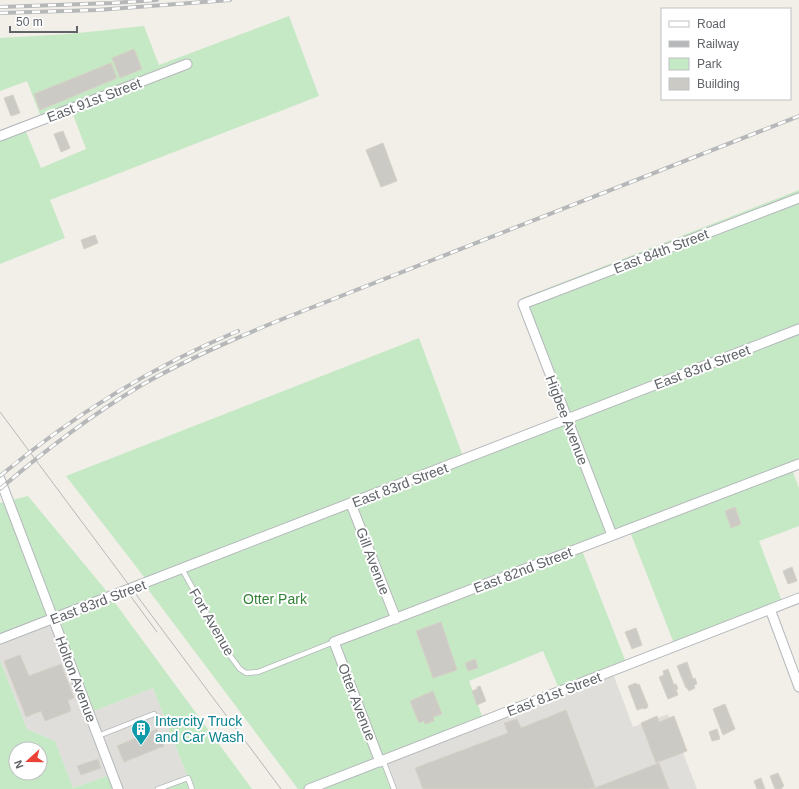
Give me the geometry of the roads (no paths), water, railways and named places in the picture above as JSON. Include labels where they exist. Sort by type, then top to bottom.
[{"type":"street","name":"East 91st Street","points":[[0,136],[187,64]]},
{"type":"street","name":"East 84th Street","points":[[523,304],[799,198]]},
{"type":"street","name":"Higbee Avenue","points":[[523,304],[612,536]]},
{"type":"street","name":"East 83rd Street","points":[[0,639],[799,329]]},
{"type":"street","name":"East 82nd Street","points":[[334,642],[799,464]]},
{"type":"street","name":"Holton Avenue","points":[[0,479],[118,789]]},
{"type":"street","name":"Gill Avenue","points":[[351,504],[396,619]]},
{"type":"street","name":"East 81st Street","points":[[309,789],[799,598]]},
{"type":"street","points":[[770,609],[799,687]]},
{"type":"street","name":"Otter Avenue","points":[[334,642],[381,761]]},
{"type":"lane","name":"Fort Avenue","points":[[182,569],[231,657],[240,669],[246,673]]},
{"type":"lane","name":"East 82nd Street","points":[[246,673],[258,672],[334,642]]},
{"type":"lane","points":[[98,736],[154,714]]},
{"type":"lane","points":[[381,761],[394,789]]},
{"type":"lane","points":[[158,789],[188,778],[192,789]]},
{"type":"tram line","points":[[0,412],[281,789]]},
{"type":"tram line","points":[[126,590],[157,632]]},
{"type":"railway","points":[[0,7],[157,0]]},
{"type":"railway","points":[[0,13],[97,10],[230,0]]},
{"type":"railway","points":[[0,489],[33,461],[103,409],[156,377],[206,352],[275,322],[799,116]]},
{"type":"railway","points":[[0,476],[55,433],[113,394],[174,360],[238,331]]},
{"type":"place","name":"Intercity Truck and Car Wash","points":[[141,746]]},
{"type":"park label","name":"Otter Park","points":[[275,599]]}]
